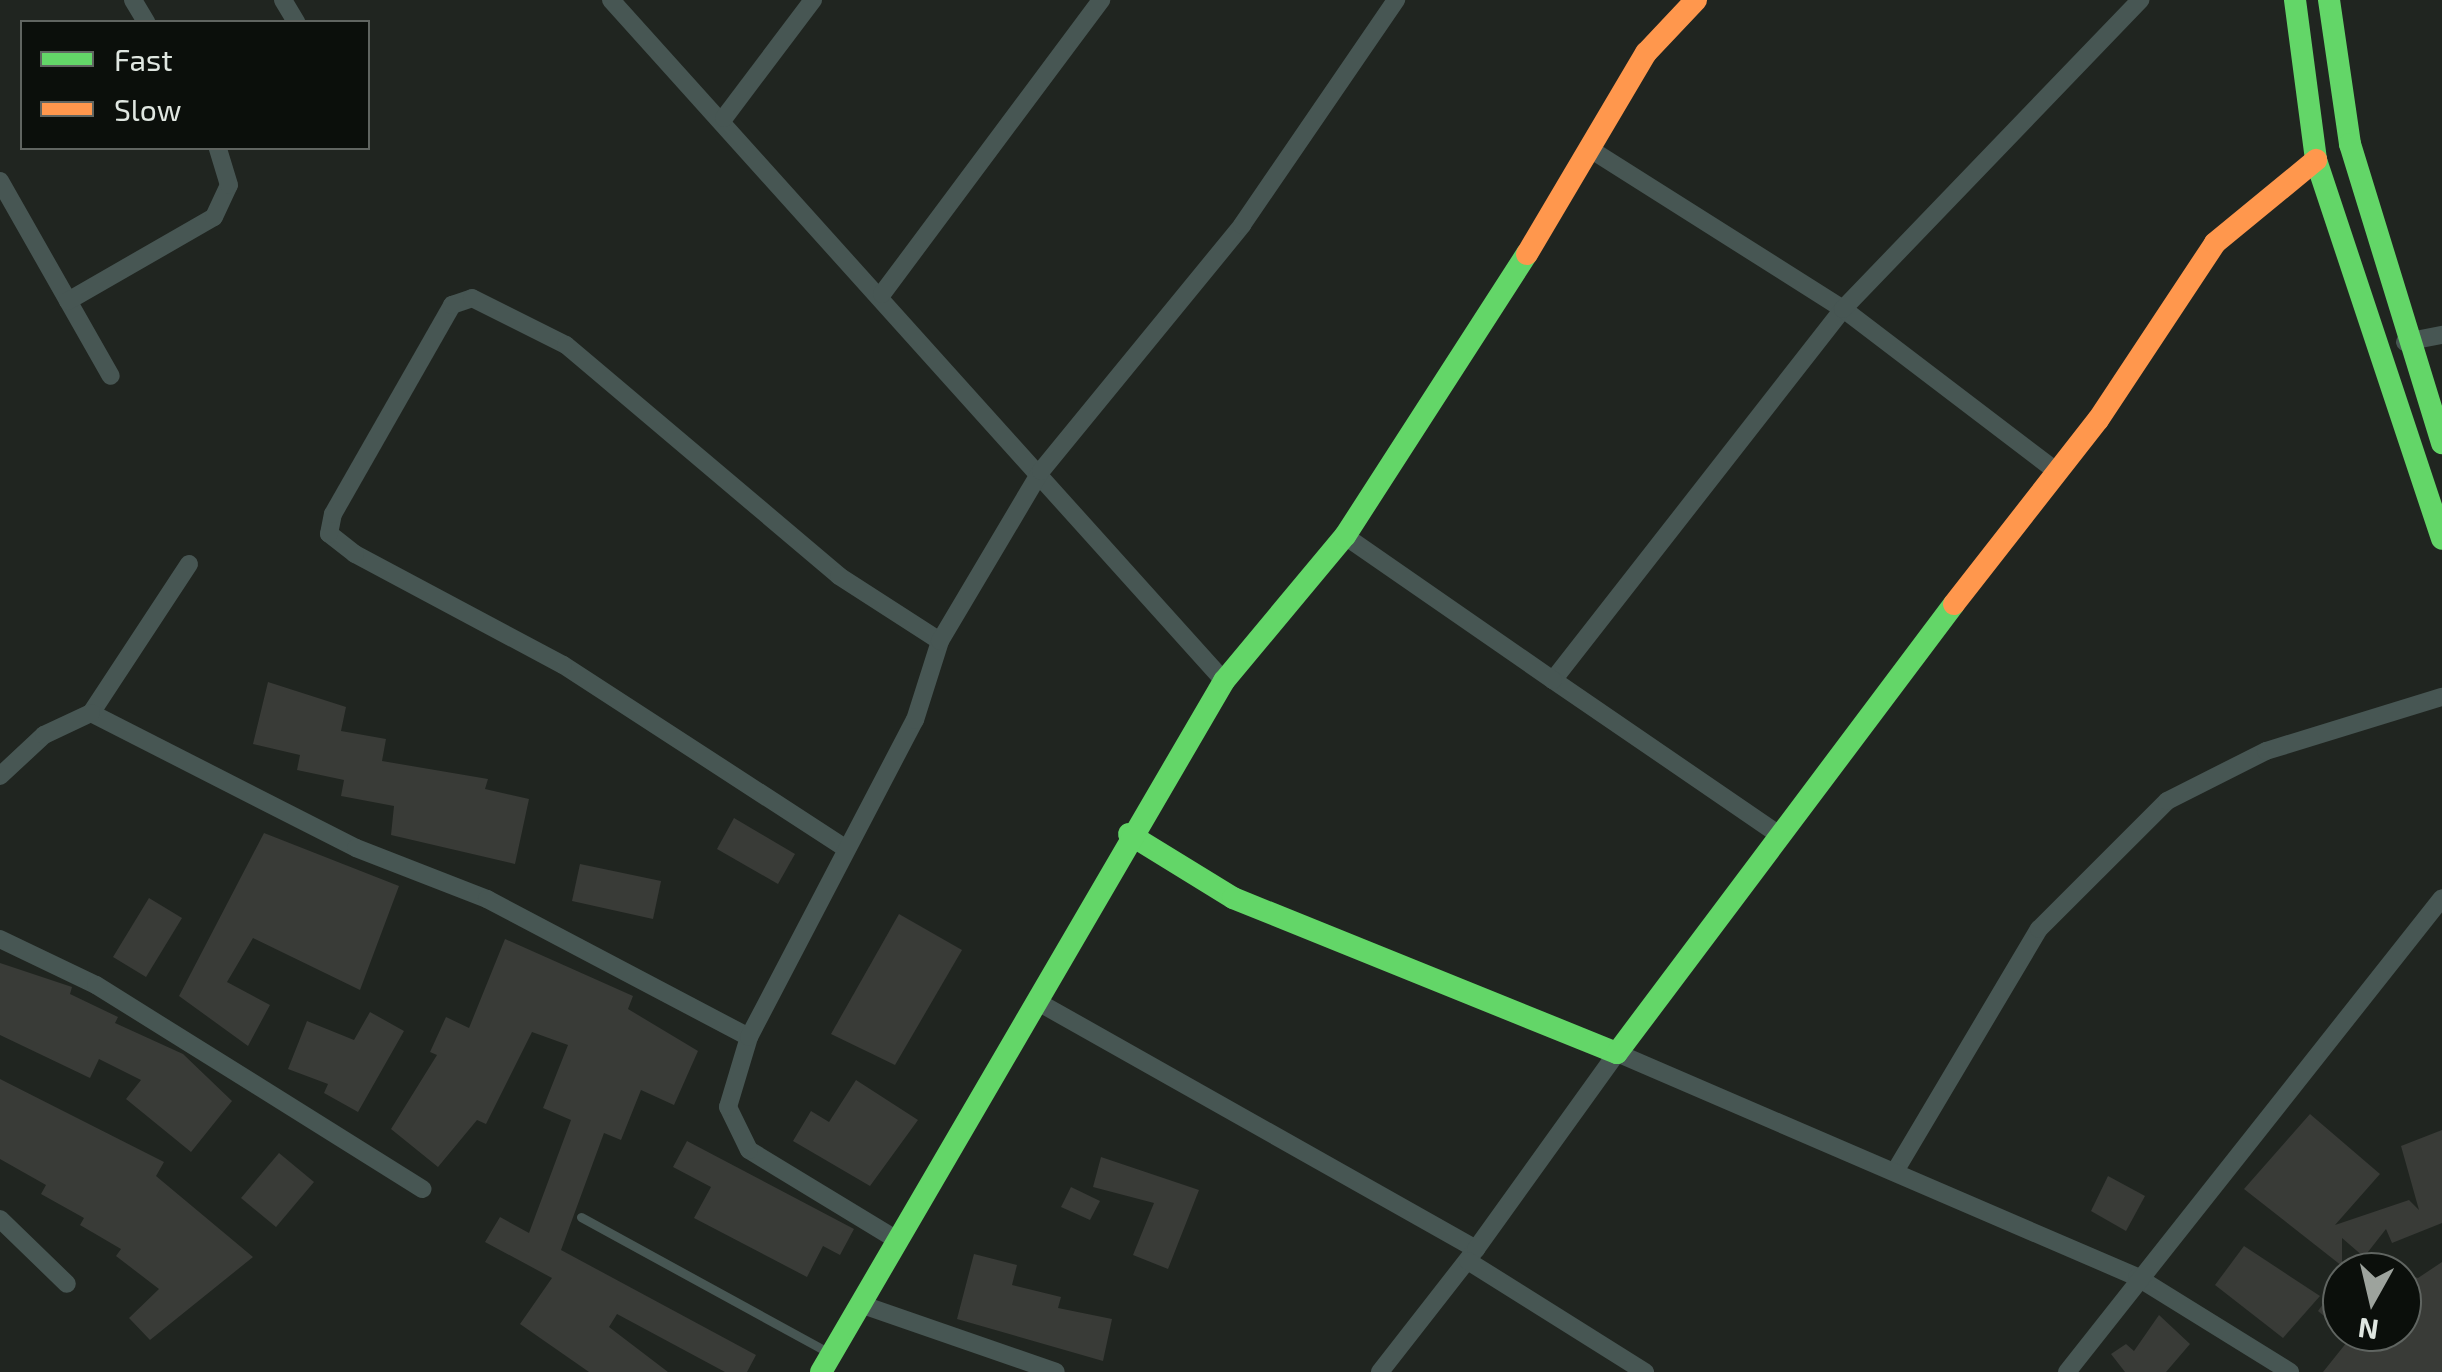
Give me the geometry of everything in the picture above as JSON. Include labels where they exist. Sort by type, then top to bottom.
[{"type":"street","points":[[610,0],[724,118],[1224,680]]},
{"type":"street","points":[[724,118],[813,0]]},
{"type":"street","points":[[882,294],[1100,0]]},
{"type":"street","points":[[897,1240],[748,1150],[728,1107],[749,1037],[915,720],[940,641],[1041,472],[1242,225],[1396,0]]},
{"type":"street","points":[[826,1363],[1038,1002],[1129,834],[1224,680],[1345,536],[1444,396],[1646,54],[1696,0]]},
{"type":"street","points":[[1553,680],[1843,309],[2140,0]]},
{"type":"street","points":[[2296,0],[2316,160],[2374,356],[2442,539]]},
{"type":"street","points":[[2330,0],[2350,144],[2405,342],[2442,443]]},
{"type":"street","points":[[1590,149],[1843,309],[2056,471]]},
{"type":"street","points":[[68,301],[214,217],[229,184],[219,150]]},
{"type":"street","points":[[1380,1372],[1472,1255],[1775,832],[2056,471],[2215,243],[2316,160]]},
{"type":"street","points":[[0,182],[111,376]]},
{"type":"street","points":[[845,848],[563,665],[441,608],[333,540],[333,514],[452,305],[472,298],[566,345],[839,576],[940,641]]},
{"type":"street","points":[[2405,342],[2442,335]]},
{"type":"street","points":[[1345,536],[1775,832]]},
{"type":"street","points":[[0,776],[44,735],[91,713],[188,564]]},
{"type":"street","points":[[1897,1168],[2039,930],[2111,849],[2223,769],[2442,697]]},
{"type":"street","points":[[91,713],[356,848],[505,908],[749,1037]]},
{"type":"street","points":[[1129,834],[1233,898],[1897,1168],[2136,1277],[2290,1372]]},
{"type":"street","points":[[2067,1372],[2136,1277],[2442,898]]},
{"type":"street","points":[[0,939],[96,986],[423,1189]]},
{"type":"street","points":[[1038,1002],[1472,1255],[1645,1372]]},
{"type":"street","points":[[0,1219],[67,1284]]},
{"type":"street","points":[[860,1304],[1056,1372]]},
{"type":"lane","points":[[581,1217],[826,1363]]},
{"type":"building","points":[[268,682],[346,707],[341,731],[386,739],[382,761],[488,779],[485,789],[529,799],[515,864],[391,835],[394,806],[341,796],[344,780],[297,770],[300,755],[253,744]]},
{"type":"building","points":[[734,818],[795,854],[778,884],[717,849]]},
{"type":"building","points":[[264,833],[399,886],[360,990],[253,938],[227,982],[270,1005],[248,1046],[179,996]]},
{"type":"building","points":[[580,864],[661,881],[653,919],[572,901]]},
{"type":"building","points":[[149,898],[182,918],[146,977],[113,957]]},
{"type":"building","points":[[899,914],[962,950],[895,1065],[831,1034]]},
{"type":"building","points":[[505,939],[633,996],[628,1009],[698,1051],[674,1105],[641,1090],[621,1140],[604,1133],[561,1250],[756,1355],[747,1372],[725,1372],[617,1314],[609,1327],[668,1372],[589,1372],[520,1324],[552,1278],[485,1242],[500,1217],[529,1233],[571,1120],[543,1108],[568,1045],[532,1032],[486,1124],[477,1120],[438,1167],[391,1129],[437,1055],[430,1052],[446,1017],[469,1028]]},
{"type":"building","points":[[0,963],[72,987],[70,994],[118,1017],[115,1023],[183,1054],[232,1101],[191,1152],[126,1099],[141,1080],[99,1059],[90,1078],[0,1035]]},
{"type":"building","points":[[370,1012],[404,1031],[358,1112],[324,1093],[328,1084],[288,1069],[307,1021],[354,1040]]},
{"type":"building","points":[[0,1079],[164,1162],[156,1176],[253,1257],[150,1340],[129,1318],[159,1289],[116,1256],[121,1249],[80,1225],[84,1218],[41,1194],[46,1185],[0,1159]]},
{"type":"building","points":[[856,1080],[918,1120],[870,1186],[793,1141],[811,1111],[829,1122]]},
{"type":"building","points":[[2310,1114],[2380,1174],[2335,1225],[2409,1200],[2419,1210],[2401,1146],[2442,1130],[2442,1223],[2392,1243],[2386,1229],[2368,1252],[2358,1252],[2342,1238],[2342,1252],[2324,1252],[2244,1189]]},
{"type":"building","points":[[687,1141],[854,1229],[840,1255],[823,1246],[807,1277],[694,1218],[711,1187],[673,1167]]},
{"type":"building","points":[[279,1153],[314,1182],[276,1227],[241,1198]]},
{"type":"building","points":[[1101,1157],[1199,1190],[1168,1269],[1133,1255],[1154,1203],[1093,1187]]},
{"type":"building","points":[[2108,1176],[2145,1196],[2126,1231],[2091,1211]]},
{"type":"building","points":[[1071,1187],[1100,1201],[1090,1220],[1061,1207]]},
{"type":"building","points":[[2244,1246],[2320,1296],[2283,1338],[2215,1285]]},
{"type":"building","points":[[974,1254],[1017,1265],[1012,1285],[1061,1297],[1058,1308],[1112,1319],[1103,1361],[957,1319]]},
{"type":"building","points":[[2442,1262],[2442,1372],[2323,1372],[2339,1352],[2422,1352],[2422,1275]]},
{"type":"building","points":[[2159,1315],[2190,1344],[2166,1372],[2125,1372],[2111,1354],[2126,1344],[2134,1351]]},
{"type":"traffic: fast","points":[[2295,0],[2316,160],[2442,539]]},
{"type":"traffic: fast","points":[[2329,0],[2350,144],[2442,443]]},
{"type":"traffic: fast","points":[[821,1372],[1224,681],[1345,536],[1527,254]]},
{"type":"traffic: fast","points":[[1129,834],[1233,898],[1617,1053],[1954,604]]},
{"type":"traffic: slow","points":[[1527,254],[1646,53],[1696,0]]},
{"type":"traffic: slow","points":[[1954,604],[2098,420],[2215,243],[2316,160]]}]
